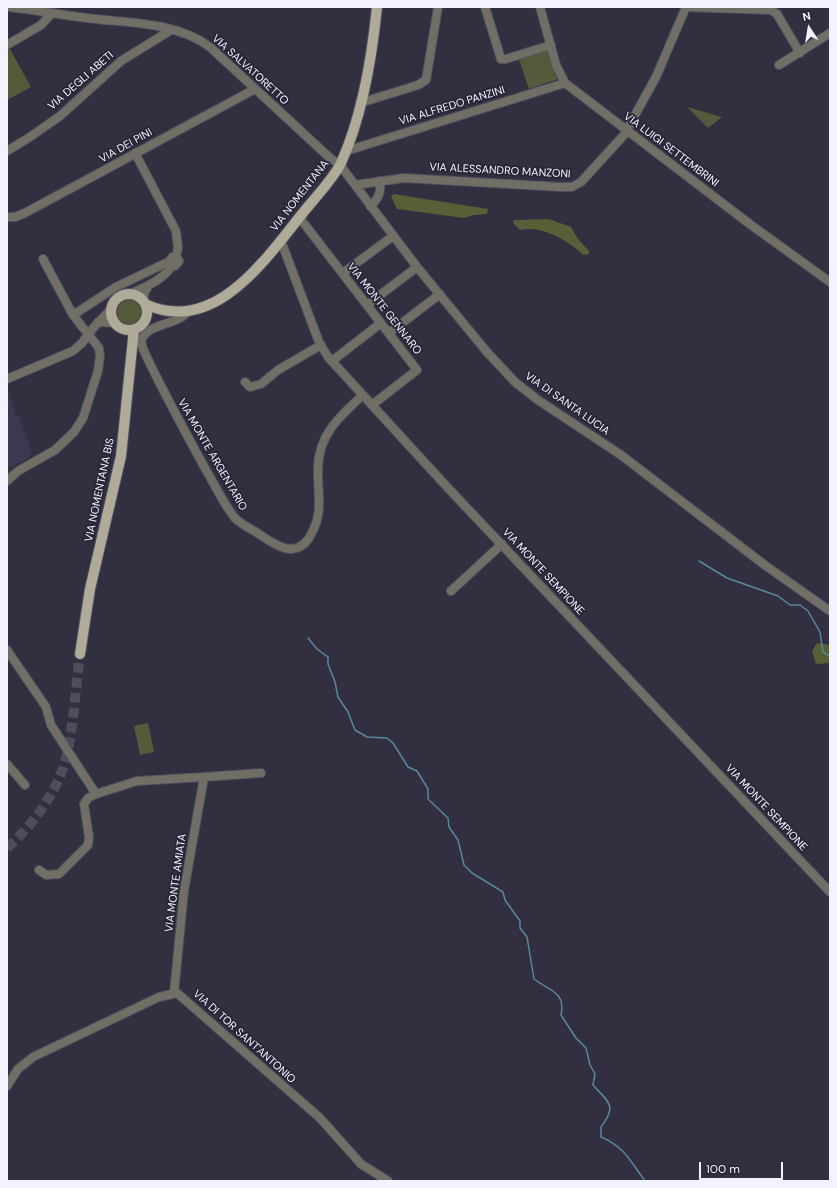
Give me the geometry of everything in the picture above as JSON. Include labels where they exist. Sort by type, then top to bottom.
[{"type":"main road","name":"VIA NOMENTANA","points":[[145,303],[158,310],[167,311],[189,310],[206,306],[229,294],[281,241],[340,165],[346,151],[360,103],[377,7]]},
{"type":"main road","points":[[131,294],[141,298],[145,303],[147,315],[145,320],[134,329],[124,328],[116,323],[113,318],[112,308],[119,298],[131,294]]},
{"type":"main road","name":"VIA NOMENTANA","points":[[145,320],[150,316],[167,311]]},
{"type":"main road","name":"VIA NOMENTANA BIS","points":[[80,654],[90,589],[121,456],[134,329]]},
{"type":"street","name":"VIA SALVATORETTO","points":[[9,7],[94,19],[147,24],[171,30],[208,45],[340,165]]},
{"type":"street","points":[[360,103],[418,85],[426,80],[438,7]]},
{"type":"street","points":[[485,7],[501,59],[506,59],[551,45]]},
{"type":"street","name":"VIA LUIGI SETTEMBRINI","points":[[540,7],[559,72],[565,83],[830,282]]},
{"type":"street","points":[[686,7],[772,10],[777,14],[800,53]]},
{"type":"street","name":"VIA ALESSANDRO MANZONI","points":[[355,185],[411,178],[572,187],[579,184],[619,142],[627,131],[656,77],[686,7]]},
{"type":"street","points":[[7,44],[41,24],[52,13]]},
{"type":"street","name":"VIA DEGLI ABETI","points":[[7,151],[60,116],[121,61],[171,30]]},
{"type":"street","points":[[779,65],[830,33]]},
{"type":"street","name":"VIA ALFREDO PANZINI","points":[[346,151],[565,83]]},
{"type":"street","name":"VIA DEI PINI","points":[[7,217],[15,217],[25,213],[255,89]]},
{"type":"street","points":[[131,294],[166,274],[178,248],[176,231],[135,153]]},
{"type":"street","name":"VIA DI SANTA LUCIA","points":[[340,165],[417,267],[492,358],[523,389],[621,455],[766,566],[830,611]]},
{"type":"street","points":[[370,206],[381,190],[379,181]]},
{"type":"street","name":"VIA MONTE GENNARO","points":[[299,217],[417,370],[372,405]]},
{"type":"street","points":[[343,274],[393,236]]},
{"type":"street","name":"VIA MONTE SEMPIONE","points":[[281,241],[321,346],[332,362],[830,892]]},
{"type":"street","points":[[7,481],[23,468],[54,450],[80,424],[98,374],[100,358],[99,350],[89,334],[82,330],[43,259]]},
{"type":"street","points":[[73,315],[119,286],[172,261]]},
{"type":"street","points":[[367,305],[417,267]]},
{"type":"street","points":[[145,303],[144,293],[149,285]]},
{"type":"street","points":[[389,333],[440,294]]},
{"type":"street","points":[[7,379],[70,353],[81,344],[98,322],[112,308]]},
{"type":"street","name":"VIA MONTE ARGENTARIO","points":[[189,310],[183,317],[145,334],[141,341],[143,349],[184,431],[233,516],[272,544],[283,548],[292,548],[302,544],[309,538],[320,509],[318,463],[325,439],[335,421],[363,395]]},
{"type":"street","points":[[98,322],[107,321],[116,323]]},
{"type":"street","points":[[332,362],[381,323]]},
{"type":"street","points":[[245,382],[250,386],[259,385],[278,370],[321,346]]},
{"type":"street","points":[[451,592],[502,544]]},
{"type":"street","points":[[7,650],[46,707],[51,725],[96,794]]},
{"type":"street","points":[[7,764],[25,784]]},
{"type":"street","points":[[39,870],[46,874],[59,874],[87,848],[89,837],[84,804],[88,798],[96,794],[137,781],[261,773]]},
{"type":"street","name":"VIA MONTE AMIATA","points":[[174,993],[184,891],[204,777]]},
{"type":"street","name":"VIA DI TOR SANT'ANTONIO","points":[[7,1086],[18,1069],[29,1059],[159,997],[174,993],[183,997],[320,1118],[361,1164],[388,1181]]},
{"type":"shaded area","points":[[7,387],[16,416],[19,415],[32,453],[28,459],[7,468]]},
{"type":"green space","points":[[548,48],[558,79],[529,89],[518,57]]},
{"type":"green space","points":[[10,49],[31,87],[7,100],[7,51]]},
{"type":"green space","points":[[687,107],[722,117],[708,128]]},
{"type":"green space","points":[[394,194],[488,209],[487,214],[474,215],[464,218],[397,209],[391,196]]},
{"type":"green space","points":[[549,219],[571,227],[578,239],[589,251],[589,254],[583,255],[570,244],[554,235],[537,230],[520,230],[513,223],[514,220]]},
{"type":"green space","points":[[124,300],[134,300],[141,307],[141,317],[134,324],[124,324],[117,317],[117,307]]},
{"type":"green space","points":[[817,643],[830,645],[830,663],[816,664],[812,651]]},
{"type":"green space","points":[[148,723],[154,752],[140,755],[134,726]]},
{"type":"waterway","points":[[699,561],[727,578],[778,596],[790,605],[800,605],[808,611],[820,632],[823,652],[830,656]]},
{"type":"waterway","points":[[308,638],[317,649],[328,657],[328,664],[335,682],[338,697],[348,712],[355,730],[367,737],[387,738],[393,743],[408,767],[417,771],[428,789],[428,799],[448,818],[449,827],[458,840],[464,865],[472,873],[503,892],[505,900],[520,921],[520,928],[527,937],[534,979],[559,997],[562,1007],[561,1015],[576,1038],[586,1048],[590,1065],[595,1074],[593,1085],[609,1104],[609,1114],[601,1127],[601,1137],[622,1150],[645,1181]]},
{"type":"tunnel","points":[[7,848],[27,828],[44,806],[52,793],[63,767],[67,754],[75,704],[80,654]]}]
